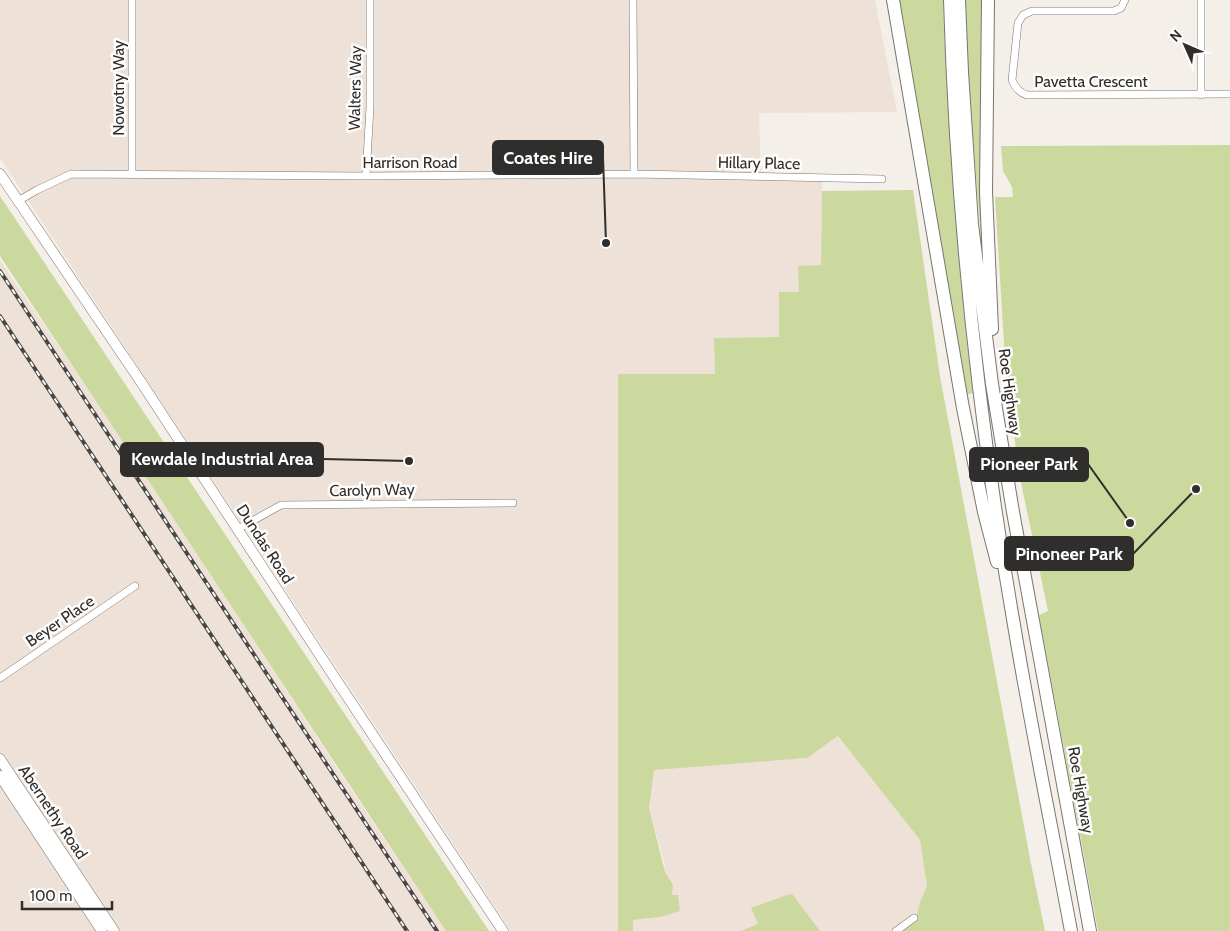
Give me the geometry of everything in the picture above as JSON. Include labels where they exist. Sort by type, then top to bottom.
[{"type":"highway","points":[[893,0],[975,468],[984,512],[1014,624]]},
{"type":"highway","name":"Roe Highway","points":[[950,0],[957,149],[970,303],[989,468],[1014,624],[1071,931]]},
{"type":"highway","name":"Roe Highway","points":[[959,0],[972,224],[992,384],[1013,512],[1090,931]]},
{"type":"highway","points":[[988,0],[986,156],[992,324],[992,384]]},
{"type":"main road","name":"Dundas Road","points":[[0,174],[142,382],[504,931]]},
{"type":"main road","name":"Abernethy Road","points":[[0,759],[114,931]]},
{"type":"main road","name":"Abernethy Road","points":[[0,776],[102,931]]},
{"type":"street","name":"Nowotny Way","points":[[132,0],[132,175]]},
{"type":"street","name":"Walters Way","points":[[366,176],[370,107],[370,0]]},
{"type":"street","points":[[633,0],[634,174]]},
{"type":"street","name":"Pavetta Crescent","points":[[1124,0],[1121,8],[1114,11],[1032,11],[1023,15],[1018,23],[1012,80],[1018,90],[1027,95],[1230,94]]},
{"type":"street","points":[[1201,0],[1201,95]]},
{"type":"street","name":"Harrison Road","points":[[18,201],[71,174],[366,176],[634,174]]},
{"type":"street","name":"Hillary Place","points":[[634,174],[882,179]]},
{"type":"street","name":"Carolyn Way","points":[[238,529],[281,505],[513,503]]},
{"type":"street","name":"Beyer Place","points":[[0,678],[135,586]]},
{"type":"street","points":[[896,931],[914,918]]},
{"type":"shaded area","points":[[0,0],[875,0],[897,112],[759,113],[761,176],[822,178],[821,265],[799,292],[780,337],[714,338],[715,374],[618,374],[618,931],[511,931],[0,158]]},
{"type":"shaded area","points":[[0,260],[113,426],[446,931],[0,931]]},
{"type":"shaded area","points":[[838,736],[920,840],[927,886],[920,902],[916,919],[901,931],[633,931],[633,920],[660,917],[665,865],[649,808],[653,769],[807,758]]},
{"type":"green space","points":[[898,0],[943,0],[954,197],[973,393],[964,395]]},
{"type":"green space","points":[[965,0],[986,0],[983,265],[966,46]]},
{"type":"green space","points":[[1230,145],[1230,931],[1098,931],[1039,615],[1048,611],[1020,478],[1006,377],[995,197],[1013,197],[1012,187],[1003,171],[1001,146]]},
{"type":"green space","points":[[913,190],[940,376],[1045,931],[901,931],[916,919],[920,902],[927,886],[920,840],[838,736],[807,758],[654,770],[649,808],[665,872],[673,885],[672,895],[678,895],[680,911],[660,917],[633,920],[633,931],[618,931],[618,374],[715,374],[714,338],[779,337],[779,292],[799,292],[798,266],[821,265],[822,191]]},
{"type":"green space","points":[[0,196],[489,931],[446,931],[0,256]]},
{"type":"green space","points":[[790,894],[793,895],[820,931],[741,931],[758,924],[751,908]]},
{"type":"railway","points":[[0,271],[437,931]]},
{"type":"railway","points":[[0,316],[407,931]]},
{"type":"place","name":"Coates Hire","points":[[606,243]]},
{"type":"place","name":"Kewdale Industrial Area","points":[[409,461]]},
{"type":"place","name":"Pinoneer Park","points":[[1196,489]]},
{"type":"place","name":"Pioneer Park","points":[[1130,523]]}]
